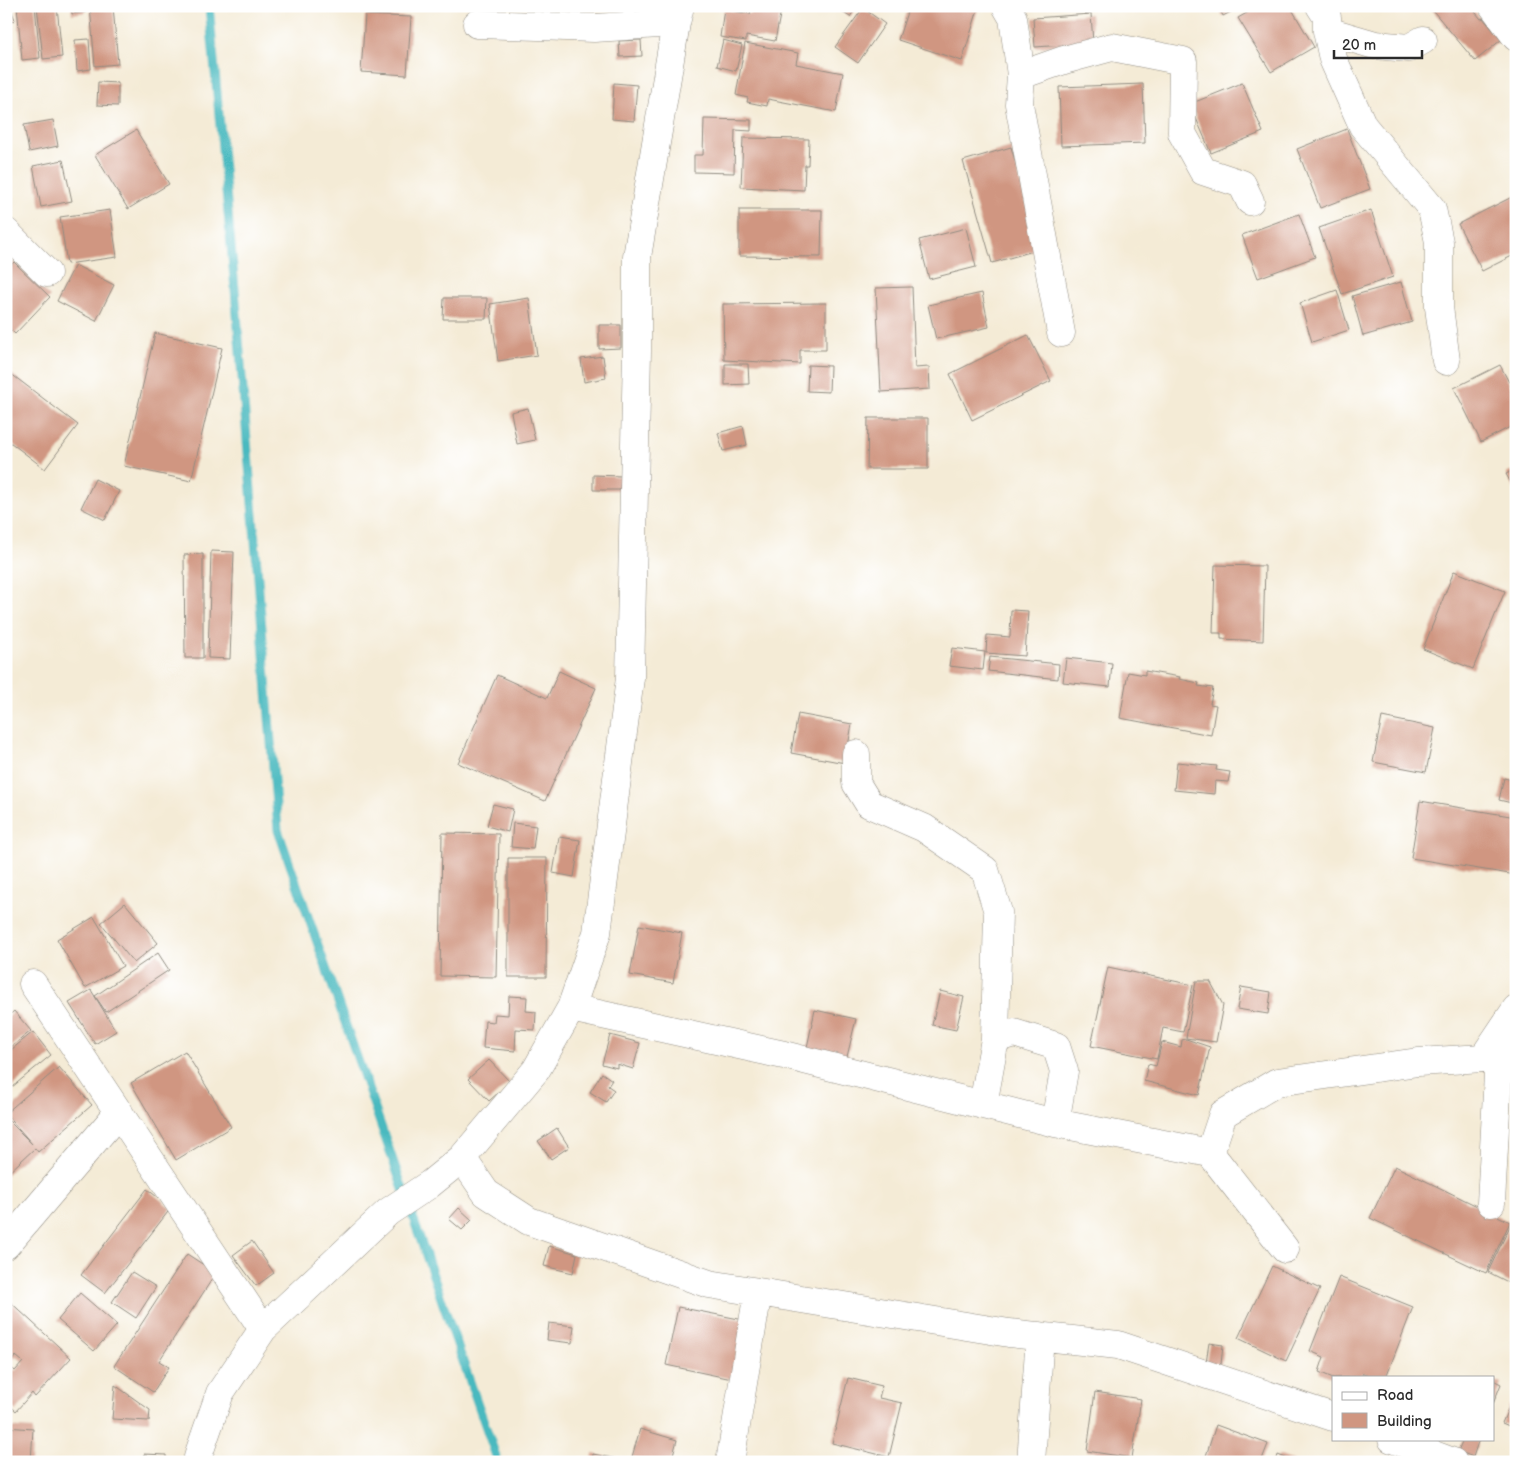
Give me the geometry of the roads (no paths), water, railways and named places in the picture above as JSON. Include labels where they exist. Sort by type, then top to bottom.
[{"type":"street","points":[[1006,6],[1013,18],[1020,75],[1019,104],[1061,333]]},
{"type":"street","points":[[1492,6],[1516,37]]},
{"type":"street","points":[[197,1462],[220,1393],[263,1329],[388,1212],[430,1184],[462,1158],[536,1070],[571,1008],[597,933],[630,678],[637,350],[637,257],[678,15],[594,28],[477,24]]},
{"type":"street","points":[[1324,18],[1375,45],[1409,48],[1423,40]]},
{"type":"street","points":[[1324,18],[1333,60],[1363,126],[1432,210],[1440,242],[1439,307],[1446,361]]},
{"type":"street","points":[[1020,75],[1064,60],[1112,47],[1183,60],[1182,133],[1203,170],[1242,184],[1250,201]]},
{"type":"street","points":[[6,232],[47,273]]},
{"type":"street","points":[[856,754],[856,783],[869,804],[924,828],[986,870],[998,912],[995,1039],[983,1105]]},
{"type":"street","points":[[33,984],[263,1329]]},
{"type":"street","points":[[571,1008],[784,1055],[1055,1123],[1210,1154],[1285,1249]]},
{"type":"street","points":[[1491,1203],[1499,1056],[1516,1010]]},
{"type":"street","points":[[995,1039],[1014,1034],[1056,1046],[1064,1070],[1055,1123]]},
{"type":"street","points":[[1210,1154],[1224,1114],[1277,1082],[1418,1062],[1499,1056]]},
{"type":"street","points":[[6,1245],[119,1112]]},
{"type":"street","points":[[462,1158],[486,1194],[529,1221],[710,1284],[1009,1333],[1118,1345],[1332,1417]]},
{"type":"street","points":[[730,1462],[758,1292]]},
{"type":"street","points":[[1030,1462],[1040,1336]]},
{"type":"street","points":[[1395,1440],[1453,1462]]},
{"type":"waterway","points":[[209,6],[235,289],[278,830],[498,1462]]}]
